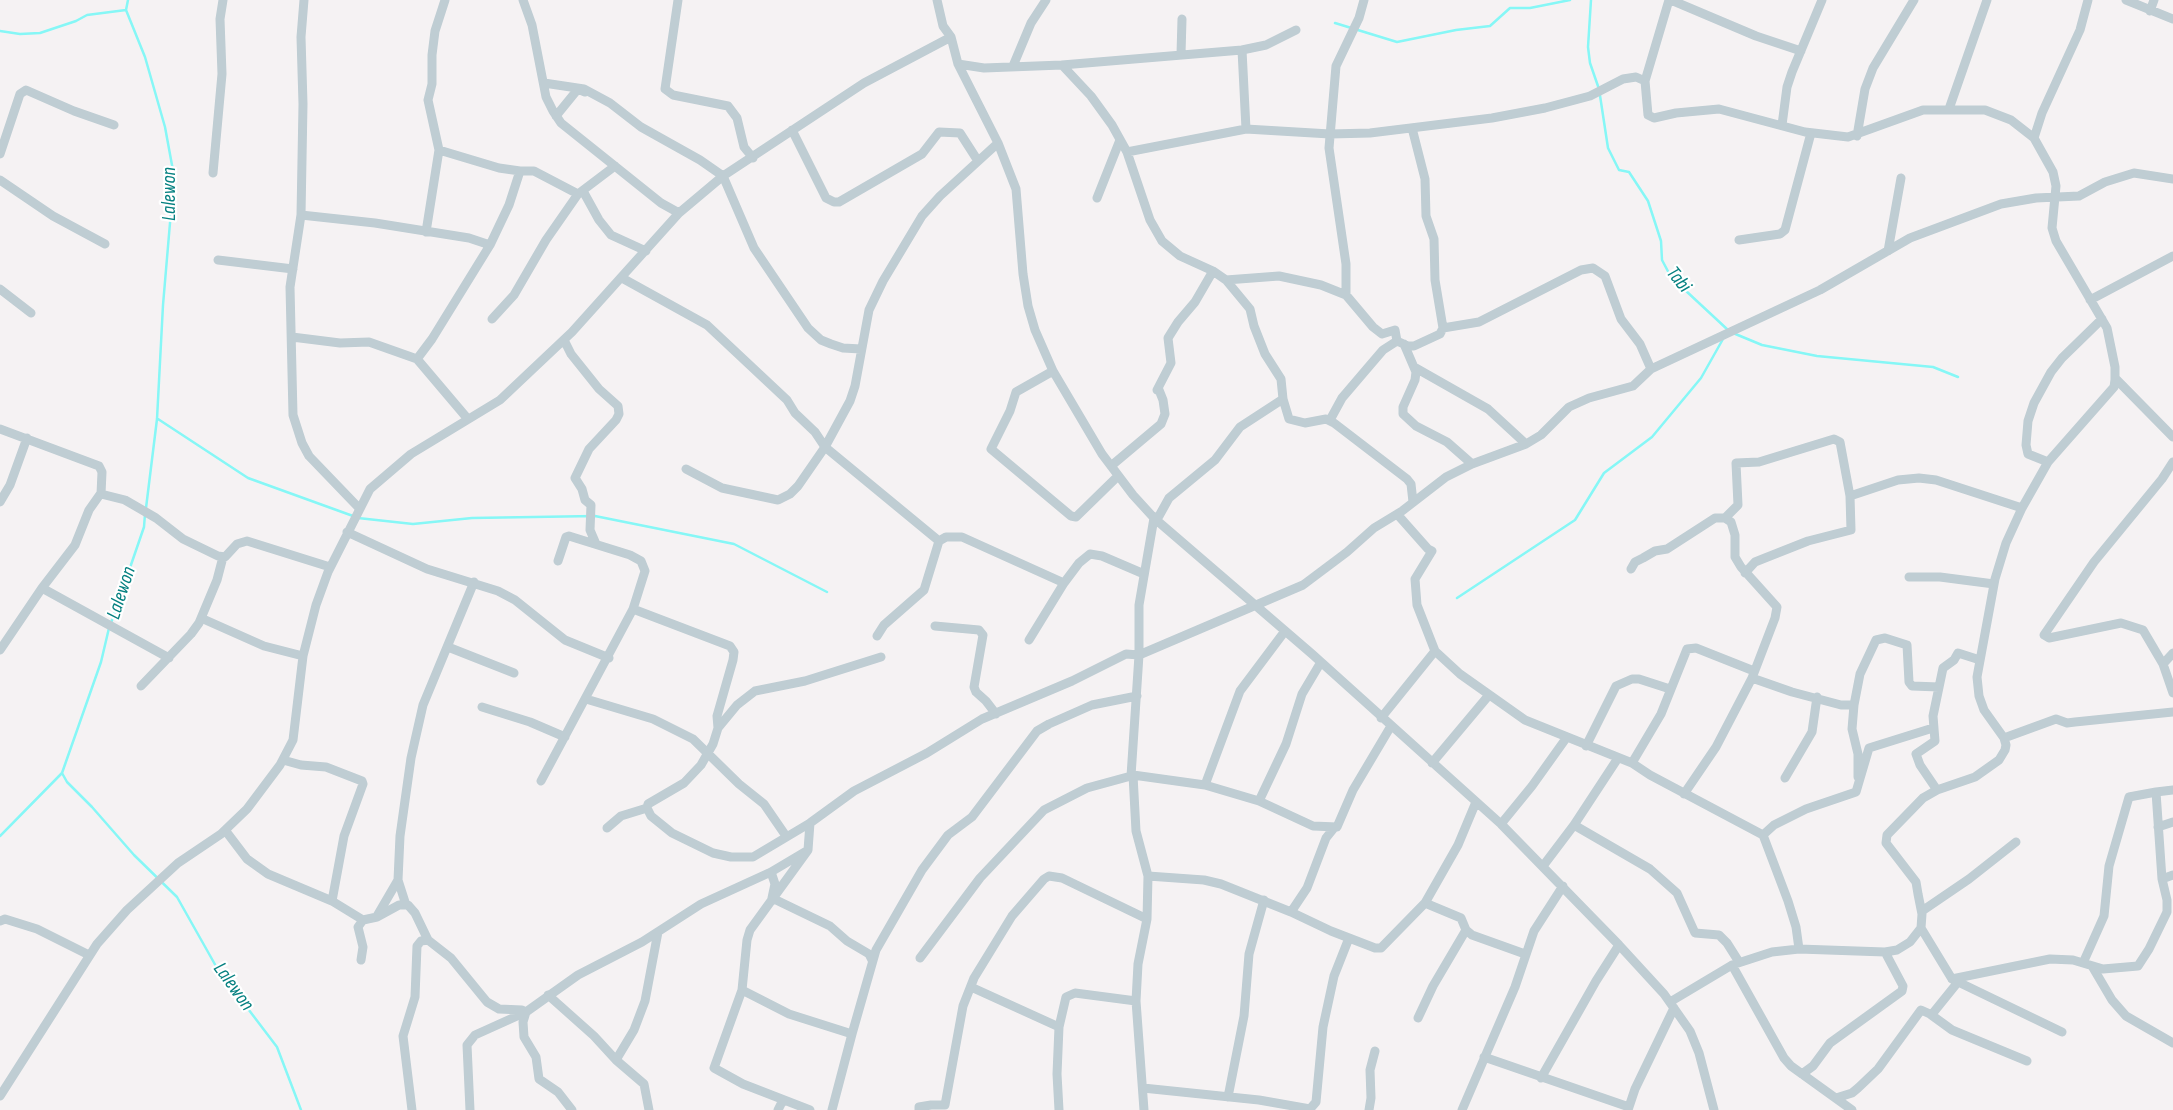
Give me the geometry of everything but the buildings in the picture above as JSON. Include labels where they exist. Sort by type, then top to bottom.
[{"type":"street","points":[[213,173],[222,74],[220,19],[223,0]]},
{"type":"street","points":[[304,0],[301,37],[303,104],[301,214],[290,287],[293,415],[302,442],[320,470],[359,508]]},
{"type":"street","points":[[426,232],[439,150],[428,100],[432,84],[432,55],[435,31],[445,0]]},
{"type":"street","points":[[523,0],[532,25],[546,97],[561,123],[661,203],[679,213]]},
{"type":"street","points":[[678,0],[665,89],[674,95],[728,106],[737,118],[744,147],[753,158]]},
{"type":"street","points":[[937,0],[943,26],[951,37],[958,64],[998,143],[1016,189],[1019,243],[1028,306],[1034,330],[1053,371],[1111,466],[1154,518],[1321,662],[1432,764],[1501,824],[1620,946],[1672,1005],[1690,1031],[1699,1053],[1714,1110]]},
{"type":"street","points":[[1014,66],[1031,23],[1046,0]]},
{"type":"street","points":[[1346,295],[1346,264],[1329,148],[1336,66],[1359,18],[1364,0]]},
{"type":"street","points":[[1484,1057],[1628,1108],[1672,1005],[1735,964],[1772,952],[1799,949],[1885,952],[1897,950],[1910,942],[1921,928],[1922,911],[1916,882],[1888,846],[1886,838],[1889,832],[1923,798],[1937,790],[1975,777],[1999,760],[2006,745],[2004,738],[1984,710],[1979,696],[1978,677],[1980,660],[1994,584],[2006,543],[2022,508],[2048,462],[2114,387],[2115,378],[2110,339],[2102,319],[2056,241],[2052,228],[2056,186],[2053,172],[2034,138],[2011,120],[1993,112],[1949,109],[1923,110],[1857,136],[1838,137],[1811,133],[1719,109],[1651,117],[1648,115],[1645,81],[1670,0],[1756,36],[1801,51]]},
{"type":"street","points":[[1782,125],[1787,87],[1822,0]]},
{"type":"street","points":[[1857,136],[1861,103],[1868,82],[1914,0]]},
{"type":"street","points":[[1949,109],[1987,0]]},
{"type":"street","points":[[2034,138],[2042,113],[2080,30],[2088,0]]},
{"type":"street","points":[[2126,0],[2173,19]]},
{"type":"street","points":[[2150,11],[2154,0]]},
{"type":"street","points":[[1181,54],[1182,19]]},
{"type":"street","points":[[958,64],[984,68],[1242,50],[1266,45],[1296,30]]},
{"type":"street","points":[[0,1096],[88,955],[127,910],[156,883],[178,864],[225,830],[247,809],[283,760],[293,740],[303,656],[316,606],[330,567],[370,489],[411,454],[467,418],[500,400],[564,340],[679,213],[723,176],[864,83],[951,37]]},
{"type":"street","points":[[1242,50],[1246,129]]},
{"type":"street","points":[[1062,64],[1091,96],[1120,140],[1150,220],[1159,237],[1180,256],[1213,271],[1226,280],[1250,309],[1254,326],[1265,354],[1282,379],[1283,399],[1289,419],[1306,423],[1330,420],[1407,480],[1411,484],[1413,502]]},
{"type":"street","points":[[1126,152],[1246,129],[1330,134],[1412,128],[1492,118],[1545,108],[1590,96],[1630,77],[1641,78],[1645,81]]},
{"type":"street","points":[[544,83],[584,89],[610,103],[641,127],[700,160],[723,176],[754,248],[808,328],[820,340],[843,348],[861,349]]},
{"type":"street","points":[[556,116],[578,89],[610,103]]},
{"type":"street","points":[[0,154],[20,94],[26,90],[74,111],[114,125]]},
{"type":"street","points":[[1330,420],[1342,398],[1383,350],[1400,343],[1414,346],[1440,334],[1443,328],[1436,280],[1434,239],[1426,216],[1425,179],[1412,128]]},
{"type":"street","points":[[792,130],[826,198],[834,202],[839,202],[922,154],[940,132],[960,133],[978,161]]},
{"type":"street","points":[[1739,240],[1780,234],[1785,230],[1811,133]]},
{"type":"street","points":[[1097,198],[1120,140]]},
{"type":"street","points":[[686,469],[722,488],[778,500],[790,494],[798,486],[825,447],[850,401],[869,310],[903,245],[922,216],[998,143]]},
{"type":"street","points":[[439,150],[498,168],[534,171],[581,192],[611,235],[646,251]]},
{"type":"street","points":[[492,319],[514,295],[542,247],[581,192],[615,166]]},
{"type":"street","points":[[417,359],[490,245],[509,205],[520,171]]},
{"type":"street","points":[[647,808],[651,816],[672,833],[713,853],[731,857],[753,857],[810,823],[854,791],[927,753],[976,723],[1072,681],[1126,654],[1139,655],[1303,585],[1348,552],[1374,528],[1397,514],[1446,477],[1472,464],[1526,444],[1541,435],[1569,407],[1589,398],[1633,386],[1651,369],[1820,290],[1910,238],[2001,204],[2079,196],[2105,182],[2134,173],[2173,179]]},
{"type":"street","points":[[1888,251],[1901,178]]},
{"type":"street","points":[[0,180],[53,216],[105,244]]},
{"type":"street","points":[[301,214],[375,223],[469,238],[490,245]]},
{"type":"street","points":[[2090,300],[2173,256]]},
{"type":"street","points":[[218,260],[293,269]]},
{"type":"street","points":[[1443,328],[1479,322],[1581,270],[1594,268],[1605,276],[1621,319],[1640,344],[1651,369]]},
{"type":"street","points":[[1111,466],[1161,424],[1165,414],[1163,400],[1159,390],[1157,390],[1171,363],[1168,338],[1178,322],[1195,302],[1213,271]]},
{"type":"street","points":[[1226,280],[1279,276],[1322,285],[1346,295],[1382,334],[1395,330],[1414,367],[1415,380],[1403,407],[1402,414],[1416,426],[1447,442],[1472,464]]},
{"type":"street","points":[[622,278],[707,325],[787,400],[795,414],[815,432],[825,447],[938,541]]},
{"type":"street","points":[[0,289],[31,312]]},
{"type":"street","points":[[2048,462],[2028,454],[2026,445],[2028,422],[2034,403],[2051,372],[2062,358],[2102,319]]},
{"type":"street","points":[[292,337],[340,343],[370,342],[417,359],[467,418]]},
{"type":"street","points":[[564,340],[570,354],[599,389],[618,406],[616,420],[588,449],[575,478],[582,489],[585,500],[591,505],[590,530],[596,544]]},
{"type":"street","points":[[1414,367],[1488,410],[1526,444]]},
{"type":"street","points":[[1053,371],[1016,392],[1010,411],[991,449],[1070,516],[1076,517],[1118,476]]},
{"type":"street","points":[[2115,378],[2173,437]]},
{"type":"street","points":[[1154,518],[1159,516],[1169,498],[1215,460],[1240,427],[1283,399]]},
{"type":"street","points":[[0,429],[99,466],[102,472],[101,493],[89,510],[76,546],[42,588],[0,650]]},
{"type":"street","points":[[0,502],[10,485],[27,438]]},
{"type":"street","points":[[1725,518],[1738,505],[1736,463],[1759,462],[1834,439],[1840,442],[1850,496],[1850,530],[1808,541],[1755,562],[1745,573]]},
{"type":"street","points":[[2173,462],[2162,479],[2094,562],[2044,635],[2049,638],[2121,623],[2144,630],[2163,664],[2173,693]]},
{"type":"street","points":[[1850,496],[1898,480],[1919,478],[1943,482],[2022,508]]},
{"type":"street","points":[[101,493],[125,500],[156,518],[183,539],[224,557]]},
{"type":"street","points":[[1397,514],[1428,549],[1432,551],[1415,579],[1415,595],[1435,651],[1460,674],[1525,720],[1586,746],[1632,762],[1684,794],[1764,835],[1796,927],[1799,949]]},
{"type":"street","points":[[1144,1110],[1136,1001],[1138,964],[1147,919],[1148,876],[1136,831],[1132,776],[1139,655],[1139,605],[1154,518]]},
{"type":"street","points":[[1631,570],[1636,562],[1655,551],[1667,549],[1716,518],[1725,518],[1731,522],[1735,535],[1735,558],[1745,573],[1777,607],[1753,675],[1716,747],[1684,794]]},
{"type":"street","points":[[558,561],[566,538],[578,537],[590,530]]},
{"type":"street","points":[[347,532],[427,569],[474,582],[515,600],[565,640],[609,658]]},
{"type":"street","points":[[540,781],[609,658],[633,609],[644,580],[644,566],[641,561],[630,555],[578,537]]},
{"type":"street","points":[[877,636],[884,625],[924,590],[938,541],[946,537],[962,537],[1064,583]]},
{"type":"street","points":[[141,686],[191,634],[201,618],[217,580],[224,557],[237,544],[248,541],[330,567]]},
{"type":"street","points":[[1029,640],[1064,583],[1079,563],[1090,554],[1102,556],[1144,574]]},
{"type":"street","points":[[1909,577],[1940,577],[1994,584]]},
{"type":"street","points":[[474,582],[423,705],[411,758],[400,836],[398,880],[406,905],[414,913],[428,940],[451,958],[487,1002],[500,1009],[522,1010],[526,1012]]},
{"type":"street","points":[[42,588],[169,658]]},
{"type":"street","points":[[633,609],[733,648],[734,660],[717,716],[718,728]]},
{"type":"street","points":[[201,618],[250,640],[303,656]]},
{"type":"street","points":[[935,626],[979,630],[983,635],[974,687],[976,692],[996,714]]},
{"type":"street","points":[[1206,785],[1240,691],[1285,631]]},
{"type":"street","points":[[1858,787],[1858,754],[1852,729],[1854,705],[1860,674],[1870,648],[1880,638],[1907,645],[1909,682],[1912,686],[1939,686]]},
{"type":"street","points":[[448,647],[514,673]]},
{"type":"street","points":[[1632,762],[1654,728],[1684,652],[1690,647],[1731,661],[1753,675],[1792,692],[1842,705],[1854,705]]},
{"type":"street","points":[[1382,718],[1435,651]]},
{"type":"street","points":[[1937,790],[1920,765],[1916,754],[1935,741],[1933,728],[1934,709],[1943,668],[1954,660],[1958,653],[1980,660]]},
{"type":"street","points":[[2163,664],[2173,653]]},
{"type":"street","points":[[607,828],[621,816],[647,808],[648,804],[670,792],[693,775],[708,754],[718,728],[737,705],[755,691],[805,681],[881,657]]},
{"type":"street","points":[[1259,801],[1286,744],[1302,694],[1321,662]]},
{"type":"street","points":[[1586,746],[1616,686],[1632,679],[1639,679],[1670,690]]},
{"type":"street","points":[[1432,764],[1489,694]]},
{"type":"street","points":[[832,1110],[872,960],[929,859],[948,835],[972,817],[1037,731],[1092,705],[1137,696]]},
{"type":"street","points":[[1785,778],[1812,732],[1817,698]]},
{"type":"street","points":[[586,699],[653,719],[693,739],[739,784],[764,804],[786,836]]},
{"type":"street","points":[[482,707],[530,722],[565,737]]},
{"type":"street","points":[[2004,738],[2056,719],[2067,723],[2173,712]]},
{"type":"street","points":[[1291,912],[1307,888],[1326,838],[1334,828],[1340,825],[1353,790],[1391,726]]},
{"type":"street","points":[[1858,754],[1869,748],[1933,728]]},
{"type":"street","points":[[1501,824],[1532,786],[1567,737]]},
{"type":"street","points":[[1764,835],[1774,825],[1806,809],[1853,794],[1858,787],[1869,748]]},
{"type":"street","points":[[1543,866],[1574,825],[1618,758]]},
{"type":"street","points":[[283,760],[301,765],[326,767],[362,781],[363,784],[344,836],[332,901]]},
{"type":"street","points":[[920,958],[980,878],[1044,810],[1087,788],[1132,776],[1206,785],[1259,801],[1313,826],[1334,828]]},
{"type":"street","points":[[2087,965],[2104,916],[2109,866],[2129,797],[2173,790]]},
{"type":"street","points":[[1930,1014],[1955,980],[2050,959],[2062,959],[2103,969],[2138,966],[2143,961],[2167,912],[2167,900],[2162,879],[2156,792]]},
{"type":"street","points":[[1148,876],[1204,880],[1221,884],[1264,900],[1349,938],[1375,948],[1381,948],[1425,903],[1458,845],[1476,802]]},
{"type":"street","points":[[2158,827],[2173,822]]},
{"type":"street","points":[[810,823],[808,850],[759,915],[747,940],[742,990],[714,1068],[743,1084],[810,1110]]},
{"type":"street","points":[[1574,825],[1650,868],[1677,893],[1695,933],[1719,935],[1727,943],[1735,964],[1784,1058],[1802,1074],[1852,1110]]},
{"type":"street","points":[[225,830],[248,858],[268,874],[332,901],[363,920]]},
{"type":"street","points":[[1922,911],[1969,879],[2016,842]]},
{"type":"street","points":[[470,1110],[466,1052],[470,1039],[526,1012],[578,975],[658,932],[701,904],[772,872],[808,850]]},
{"type":"street","points":[[772,872],[775,884],[772,898]]},
{"type":"street","points":[[2162,879],[2173,875]]},
{"type":"street","points":[[919,1110],[919,1107],[945,1105],[963,1006],[970,987],[1012,916],[1044,879],[1049,876],[1062,878],[1147,919]]},
{"type":"street","points":[[377,917],[398,880]]},
{"type":"street","points":[[1462,1110],[1515,987],[1534,931],[1563,886]]},
{"type":"street","points":[[772,898],[830,926],[847,941],[869,954],[872,960]]},
{"type":"street","points":[[1228,1097],[1244,1016],[1249,954],[1264,900]]},
{"type":"street","points":[[1425,903],[1461,918],[1466,930],[1480,938],[1525,954]]},
{"type":"street","points":[[361,960],[363,946],[358,927],[363,920],[377,917],[399,905],[406,905]]},
{"type":"street","points":[[0,921],[15,921],[37,929],[88,955]]},
{"type":"street","points":[[1921,928],[1955,980],[2062,1032]]},
{"type":"street","points":[[1418,1018],[1433,986],[1466,930]]},
{"type":"street","points":[[616,1060],[634,1030],[645,1001],[658,932]]},
{"type":"street","points":[[1143,1088],[1228,1097],[1305,1110],[1310,1109],[1316,1102],[1323,1027],[1334,976],[1349,938]]},
{"type":"street","points":[[412,1110],[403,1036],[415,997],[417,946],[421,941],[428,940]]},
{"type":"street","points":[[1541,1078],[1579,1010],[1620,946]]},
{"type":"street","points":[[1802,1074],[1813,1066],[1830,1043],[1902,991],[1903,986],[1885,952]]},
{"type":"street","points":[[2087,965],[2126,1016],[2173,1043]]},
{"type":"street","points":[[970,987],[1059,1027]]},
{"type":"street","points":[[742,990],[789,1014],[852,1034]]},
{"type":"street","points":[[1059,1110],[1057,1074],[1059,1027],[1066,997],[1075,993],[1136,1001]]},
{"type":"street","points":[[548,995],[644,1084],[649,1110]]},
{"type":"street","points":[[1836,1098],[1852,1093],[1878,1069],[1921,1010],[1930,1014],[1952,1030],[2027,1061]]},
{"type":"street","points":[[526,1012],[523,1022],[524,1037],[536,1057],[539,1079],[558,1092],[572,1110]]},
{"type":"street","points":[[1369,1110],[1371,1098],[1370,1070],[1375,1051]]},
{"type":"street","points":[[778,1110],[783,1100]]},
{"type":"waterway","name":"Lalewon","points":[[128,0],[126,10],[145,57],[165,127],[174,176],[163,305],[157,419],[146,508]]},
{"type":"waterway","points":[[1335,23],[1397,42],[1456,30],[1490,26],[1510,8],[1530,8],[1570,0]]},
{"type":"waterway","name":"Tabi","points":[[1591,0],[1588,47],[1590,63],[1599,89],[1608,148],[1619,170],[1629,172],[1648,201],[1661,241],[1662,260],[1671,277],[1728,330]]},
{"type":"waterway","points":[[0,31],[20,34],[40,33],[76,21],[87,15],[126,10]]},
{"type":"waterway","name":"Tabi","points":[[1733,333],[1762,345],[1817,356],[1933,367],[1958,377]]},
{"type":"waterway","points":[[1457,598],[1575,520],[1604,473],[1652,437],[1701,378],[1723,339]]},
{"type":"waterway","points":[[158,419],[248,478],[353,516]]},
{"type":"waterway","name":"Lalewon","points":[[111,623],[144,527],[145,514]]},
{"type":"waterway","points":[[358,518],[413,524],[472,518],[595,516],[734,544],[827,592]]},
{"type":"waterway","name":"Lalewon","points":[[0,836],[62,773],[101,662],[109,628]]},
{"type":"waterway","name":"Lalewon","points":[[62,773],[67,782],[92,807],[134,855],[177,897],[217,968],[277,1047],[301,1110]]}]
